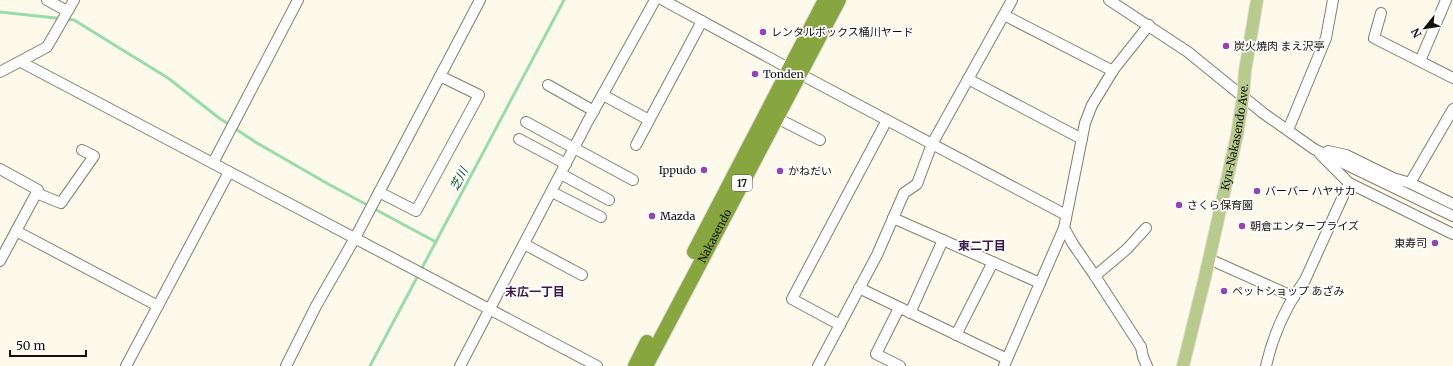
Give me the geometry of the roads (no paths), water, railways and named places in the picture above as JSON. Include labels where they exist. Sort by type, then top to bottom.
[{"type":"highway","name":"Nakasendo","points":[[646,366],[777,118],[825,0]]},
{"type":"highway","name":"Nakasendo","points":[[634,366],[795,71],[839,0]]},
{"type":"main road","name":"Kyu-Nakasendo Ave.","points":[[1183,366],[1237,136],[1245,71],[1257,0]]},
{"type":"street","points":[[47,0],[67,11]]},
{"type":"street","points":[[0,72],[47,47],[74,0]]},
{"type":"street","points":[[213,163],[298,0]]},
{"type":"street","points":[[460,366],[574,148],[655,0]]},
{"type":"street","points":[[662,0],[1066,215]]},
{"type":"street","points":[[818,366],[876,256],[904,193],[917,184],[932,144],[1012,0]]},
{"type":"street","points":[[1109,0],[1188,52],[1243,97],[1314,149],[1349,183],[1453,234]]},
{"type":"street","points":[[1288,130],[1326,38],[1333,0]]},
{"type":"street","points":[[1420,61],[1446,0]]},
{"type":"street","points":[[286,366],[316,306],[355,238],[440,76],[476,1]]},
{"type":"street","points":[[1381,13],[1374,38],[1453,78]]},
{"type":"street","points":[[1004,15],[1113,71]]},
{"type":"street","points":[[636,145],[702,21]]},
{"type":"street","points":[[859,288],[956,335],[1006,363],[1064,228],[1085,123],[1092,105],[1113,71],[1148,25]]},
{"type":"street","points":[[21,62],[597,366]]},
{"type":"street","points":[[379,192],[416,211],[479,95],[440,76]]},
{"type":"street","points":[[968,79],[1082,139]]},
{"type":"street","points":[[548,85],[594,112]]},
{"type":"street","points":[[603,95],[649,120]]},
{"type":"street","points":[[1410,183],[1453,109]]},
{"type":"street","points":[[777,118],[820,140]]},
{"type":"street","points":[[840,325],[792,299],[887,120]]},
{"type":"street","points":[[526,122],[633,180]]},
{"type":"street","points":[[519,140],[566,164]]},
{"type":"street","points":[[1314,149],[1346,155],[1393,178],[1410,183],[1453,204]]},
{"type":"street","points":[[1314,149],[1453,216]]},
{"type":"street","points":[[36,193],[61,203],[94,156],[82,150]]},
{"type":"street","points":[[0,169],[38,190],[0,261]]},
{"type":"street","points":[[126,366],[229,172]]},
{"type":"street","points":[[561,174],[609,200]]},
{"type":"street","points":[[1266,366],[1277,328],[1305,280],[1349,183]]},
{"type":"street","points":[[552,192],[601,217]]},
{"type":"street","points":[[893,218],[1040,283]]},
{"type":"street","points":[[1064,228],[1141,347],[1147,366]]},
{"type":"street","points":[[1095,276],[1127,249],[1146,228]]},
{"type":"street","points":[[16,231],[158,306]]},
{"type":"street","points":[[910,313],[943,240]]},
{"type":"street","points":[[524,244],[582,275]]},
{"type":"street","points":[[1209,259],[1294,298]]},
{"type":"street","points":[[956,335],[993,262]]},
{"type":"street","points":[[899,308],[876,354],[900,366]]},
{"type":"waterway","name":"芝川","points":[[370,366],[564,0]]},
{"type":"waterway","points":[[0,12],[74,20],[168,78],[219,118],[257,143],[330,185],[436,242]]},
{"type":"place","name":"レンタルボックス桶川ヤード","points":[[763,32]]},
{"type":"place","name":"炭火焼肉 まえ沢亭","points":[[1226,46]]},
{"type":"place","name":"Tonden","points":[[755,74]]},
{"type":"place","name":"Ippudo","points":[[704,170]]},
{"type":"place","name":"かねだい","points":[[780,171]]},
{"type":"place","name":"バーバー ハヤサカ","points":[[1257,191]]},
{"type":"place","name":"さくら保育園","points":[[1179,205]]},
{"type":"place","name":"Mazda","points":[[652,216]]},
{"type":"place","name":"朝倉エンタープライズ","points":[[1242,226]]},
{"type":"place","name":"東寿司","points":[[1435,243]]},
{"type":"place","name":"ペットショップ あざみ","points":[[1224,291]]},
{"type":"district","name":"東二丁目","points":[[982,246]]},
{"type":"district","name":"末広一丁目","points":[[535,292]]}]
